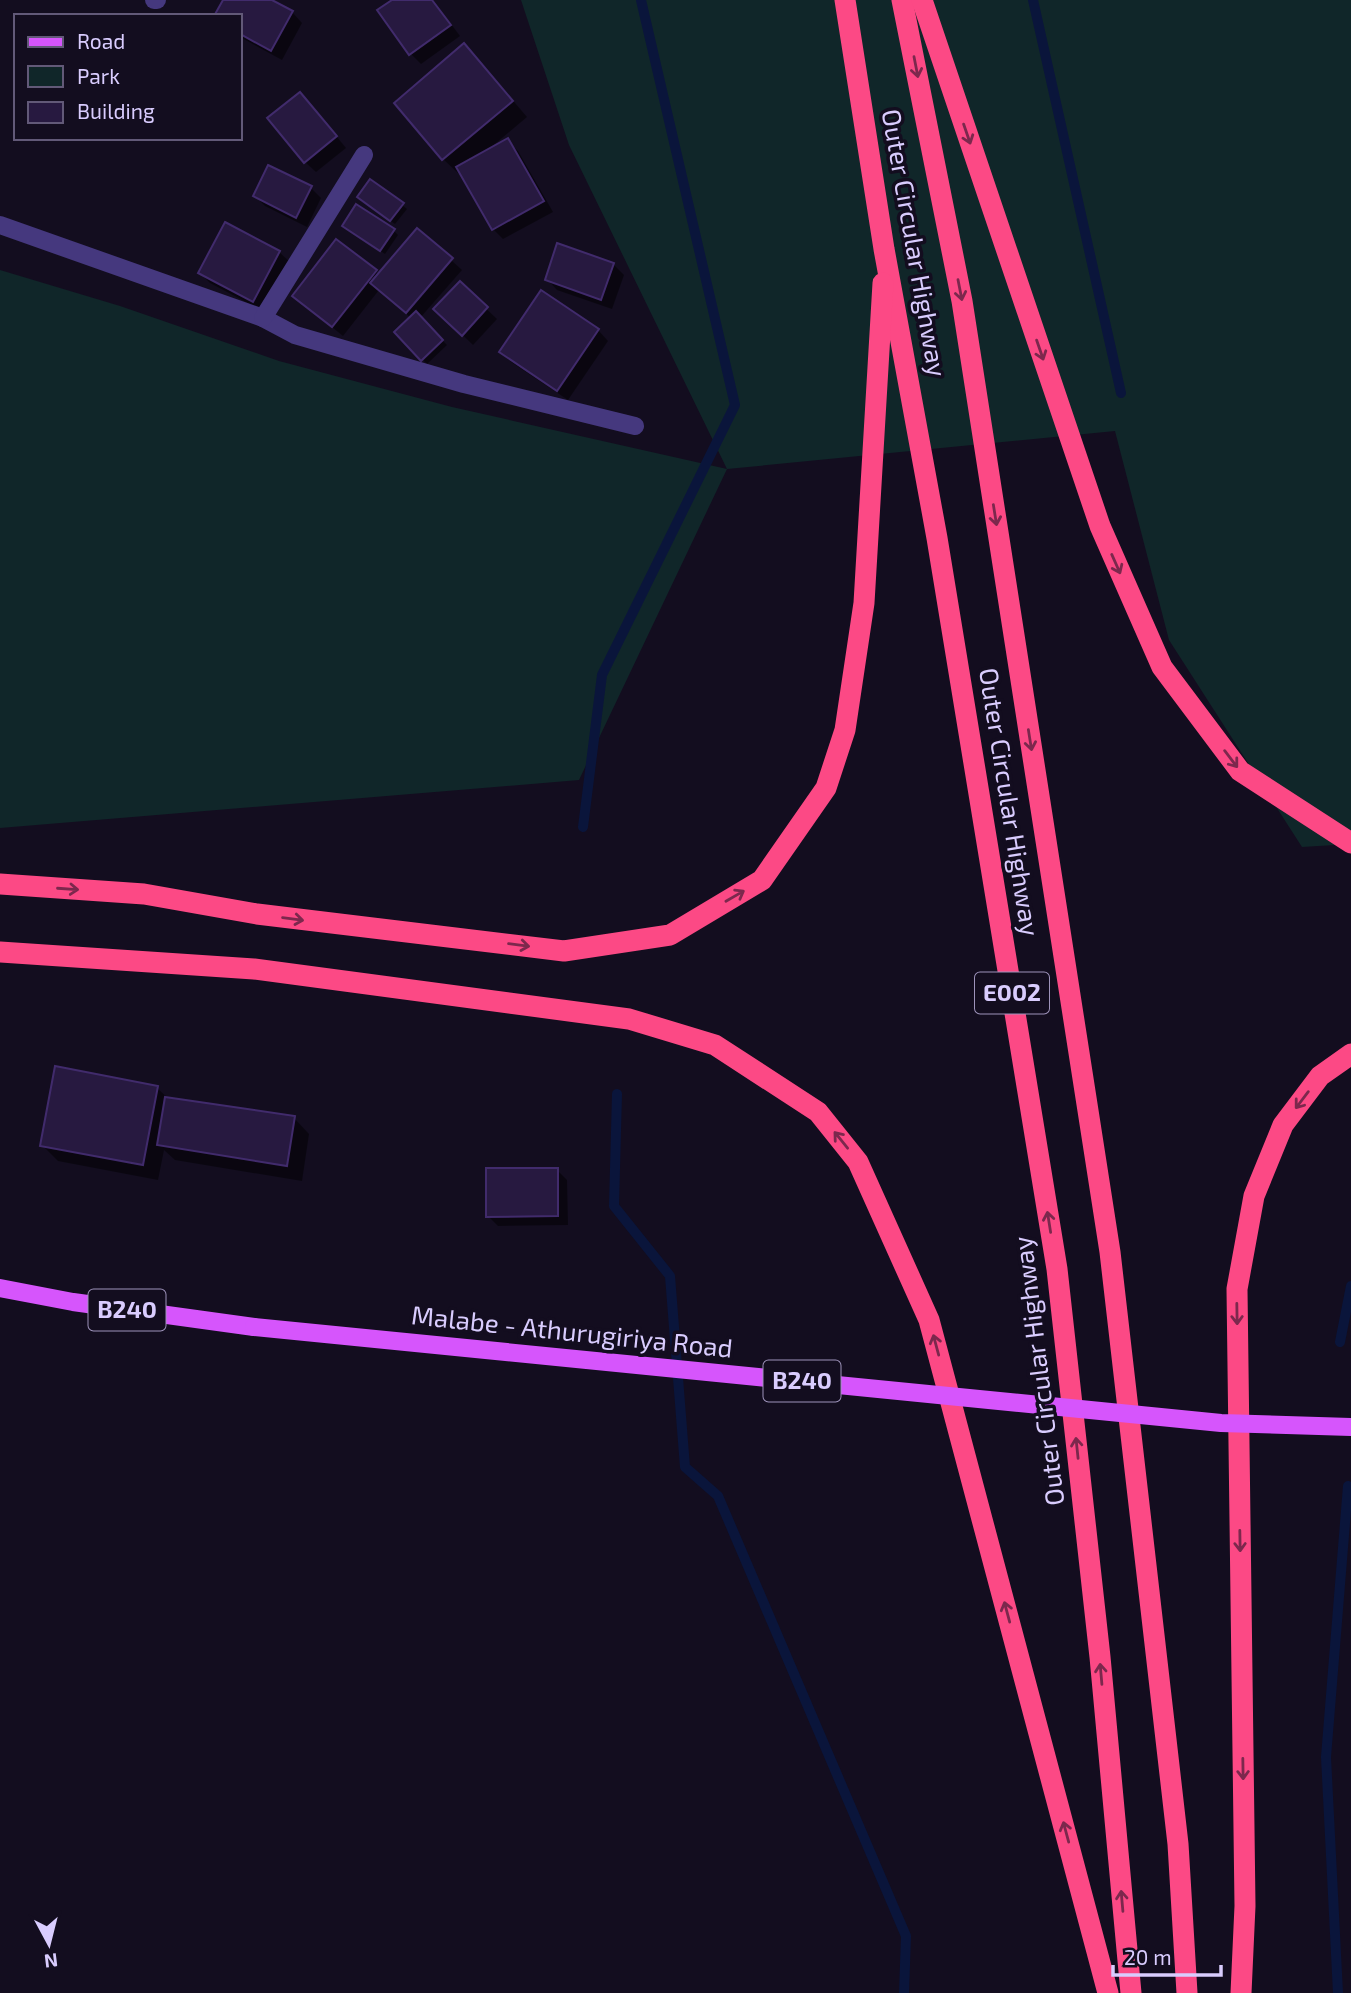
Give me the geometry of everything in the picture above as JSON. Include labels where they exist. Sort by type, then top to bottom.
[{"type":"highway","name":"Outer Circular Highway","points":[[845,0],[884,249],[937,538],[1057,1269],[1101,1671],[1131,1993]]},
{"type":"highway","name":"Outer Circular Highway","points":[[902,0],[962,301],[1110,1252],[1178,1843],[1187,1993]]},
{"type":"highway","points":[[922,0],[1100,526],[1162,667],[1240,771],[1351,843]]},
{"type":"highway","points":[[0,884],[144,894],[257,914],[564,951],[670,935],[762,880],[826,788],[845,730],[864,603],[884,249]]},
{"type":"highway","points":[[0,952],[254,969],[629,1019],[715,1045],[818,1112],[859,1162],[929,1320],[1108,1993]]},
{"type":"highway","points":[[1241,1993],[1245,1906],[1237,1289],[1254,1196],[1283,1125],[1320,1076],[1351,1054]]},
{"type":"main road","name":"Malabe - Athurugiriya Road","points":[[0,1289],[254,1327],[1221,1423],[1351,1427]]},
{"type":"street","points":[[262,318],[364,155]]},
{"type":"street","points":[[0,225],[262,318],[295,335],[464,384],[635,426]]},
{"type":"green space","points":[[521,0],[1351,0],[1351,844],[1302,847],[1169,640],[1115,431],[727,469],[569,145]]},
{"type":"green space","points":[[0,270],[120,306],[279,361],[452,407],[727,469],[579,780],[0,828]]},
{"type":"building","points":[[223,0],[272,0],[293,11],[271,51],[242,35],[242,14],[215,14]]},
{"type":"building","points":[[392,0],[432,0],[451,25],[409,55],[377,10]]},
{"type":"building","points":[[464,43],[513,101],[442,160],[394,103]]},
{"type":"building","points":[[300,92],[337,136],[304,163],[267,118]]},
{"type":"building","points":[[508,138],[544,201],[492,230],[456,167]]},
{"type":"building","points":[[268,165],[312,186],[296,218],[253,196]]},
{"type":"building","points":[[370,179],[404,203],[390,221],[357,197]]},
{"type":"building","points":[[356,204],[395,229],[380,251],[342,226]]},
{"type":"building","points":[[225,222],[280,251],[253,302],[198,273]]},
{"type":"building","points":[[417,228],[453,258],[406,313],[370,283]]},
{"type":"building","points":[[336,239],[377,270],[332,327],[292,296]]},
{"type":"building","points":[[557,243],[614,263],[601,300],[545,280]]},
{"type":"building","points":[[460,281],[488,307],[462,336],[433,309]]},
{"type":"building","points":[[541,290],[599,329],[557,391],[499,352]]},
{"type":"building","points":[[416,311],[443,340],[421,361],[394,332]]},
{"type":"building","points":[[55,1066],[158,1086],[143,1165],[40,1146]]},
{"type":"building","points":[[165,1097],[295,1116],[287,1166],[157,1145]]},
{"type":"building","points":[[486,1168],[558,1168],[558,1216],[486,1217]]},
{"type":"waterway","points":[[583,827],[602,675],[735,405],[641,0]]},
{"type":"waterway","points":[[1033,0],[1121,393]]},
{"type":"waterway","points":[[617,1094],[614,1206],[670,1276],[685,1467],[718,1496],[906,1936],[904,1993]]},
{"type":"waterway","points":[[1340,1342],[1351,1286]]},
{"type":"waterway","points":[[1338,1993],[1326,1757],[1348,1486]]}]
